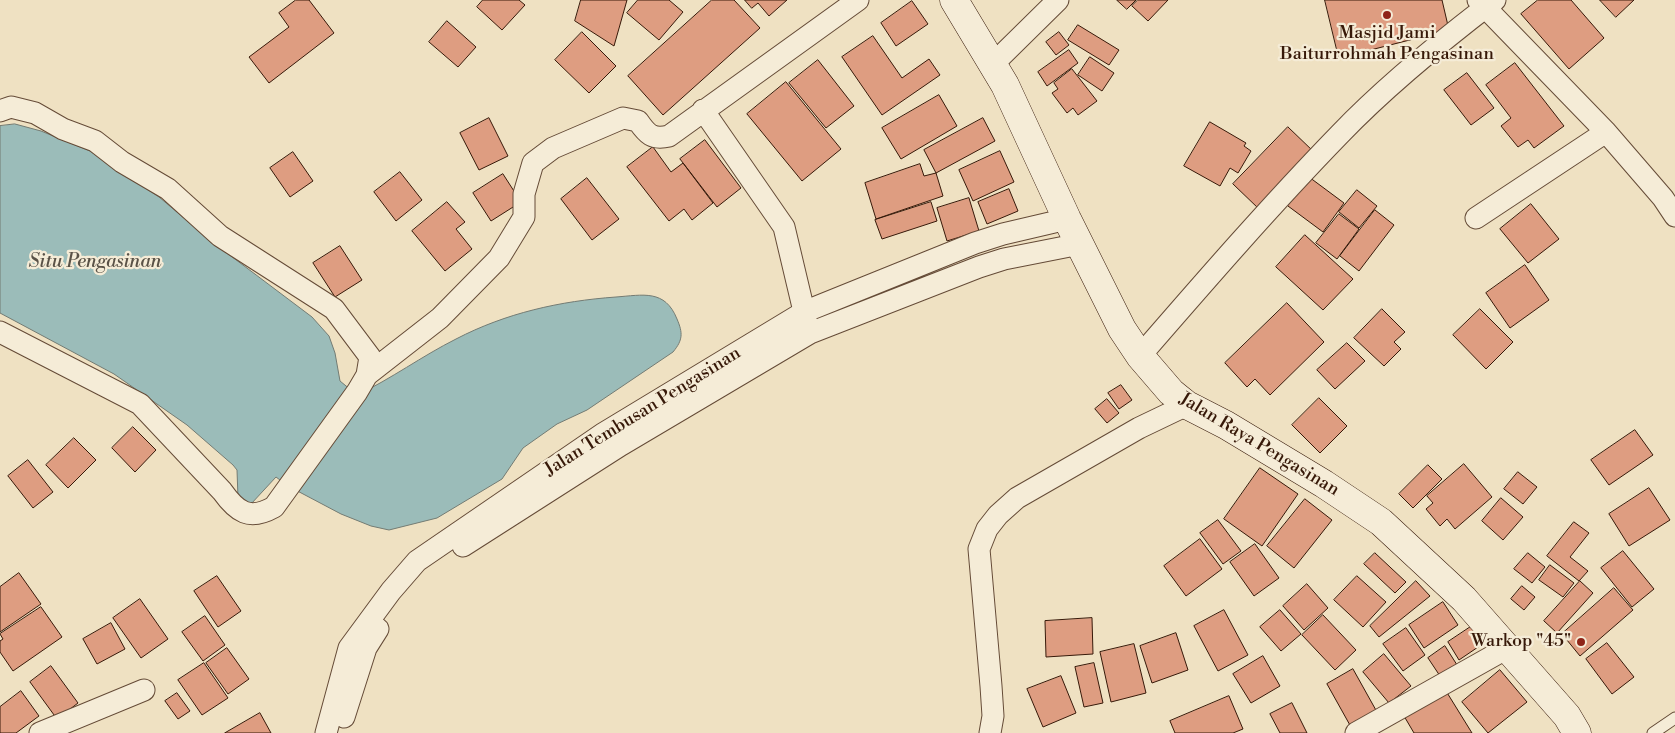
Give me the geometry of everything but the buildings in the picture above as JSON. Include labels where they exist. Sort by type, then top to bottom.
[{"type":"main road","name":"Jalan Raya Pengasinan","points":[[954,0],[1005,85],[1067,219],[1122,329],[1140,356],[1171,392],[1186,405],[1226,425],[1308,474],[1381,522],[1464,599],[1567,716],[1577,733]]},
{"type":"street","points":[[0,332],[140,404],[216,484],[231,504],[242,512],[262,514],[274,507],[362,384],[440,318],[499,258],[524,216],[524,194],[529,170],[540,158],[553,148],[623,118],[638,120],[648,135],[657,139],[669,136],[858,0]]},
{"type":"street","points":[[992,64],[1058,0]]},
{"type":"street","points":[[1140,356],[1194,293],[1341,132],[1486,3],[1606,132],[1663,198],[1675,216]]},
{"type":"street","points":[[0,111],[12,107],[35,112],[63,129],[95,141],[122,162],[168,189],[220,236],[334,309],[369,354],[370,358],[362,384]]},
{"type":"street","points":[[703,110],[784,227],[810,333]]},
{"type":"street","points":[[1476,218],[1606,132]]},
{"type":"street","name":"Jalan Tembusan Pengasinan","points":[[326,733],[349,648],[391,591],[422,566],[604,433],[804,312],[975,243],[1002,234],[1067,219]]},
{"type":"street","name":"Jalan Tembusan Pengasinan","points":[[338,733],[366,648],[388,613],[422,566],[438,561],[621,445],[810,333],[979,267],[1004,259],[1080,244]]},
{"type":"street","points":[[990,733],[993,716],[979,549],[987,529],[998,515],[1025,493],[1139,428],[1186,405]]},
{"type":"street","points":[[1356,733],[1508,647]]},
{"type":"street","points":[[40,733],[144,690]]},
{"type":"lane","points":[[1653,733],[1675,718]]},
{"type":"water","name":"Situ Pengasinan","points":[[15,124],[41,131],[90,151],[159,197],[215,244],[312,317],[329,336],[335,353],[340,381],[357,395],[475,330],[514,315],[554,305],[635,295],[660,298],[672,309],[677,319],[681,332],[679,344],[673,352],[587,410],[557,424],[523,448],[502,479],[437,518],[389,530],[371,526],[341,514],[288,486],[276,477],[251,504],[238,498],[237,470],[233,465],[187,425],[114,374],[0,313],[0,126]]},
{"type":"place","name":"Masjid Jami Baiturrohmah Pengasinan","points":[[1387,15]]},
{"type":"place","name":"Warkop \"45\"","points":[[1581,642]]}]
